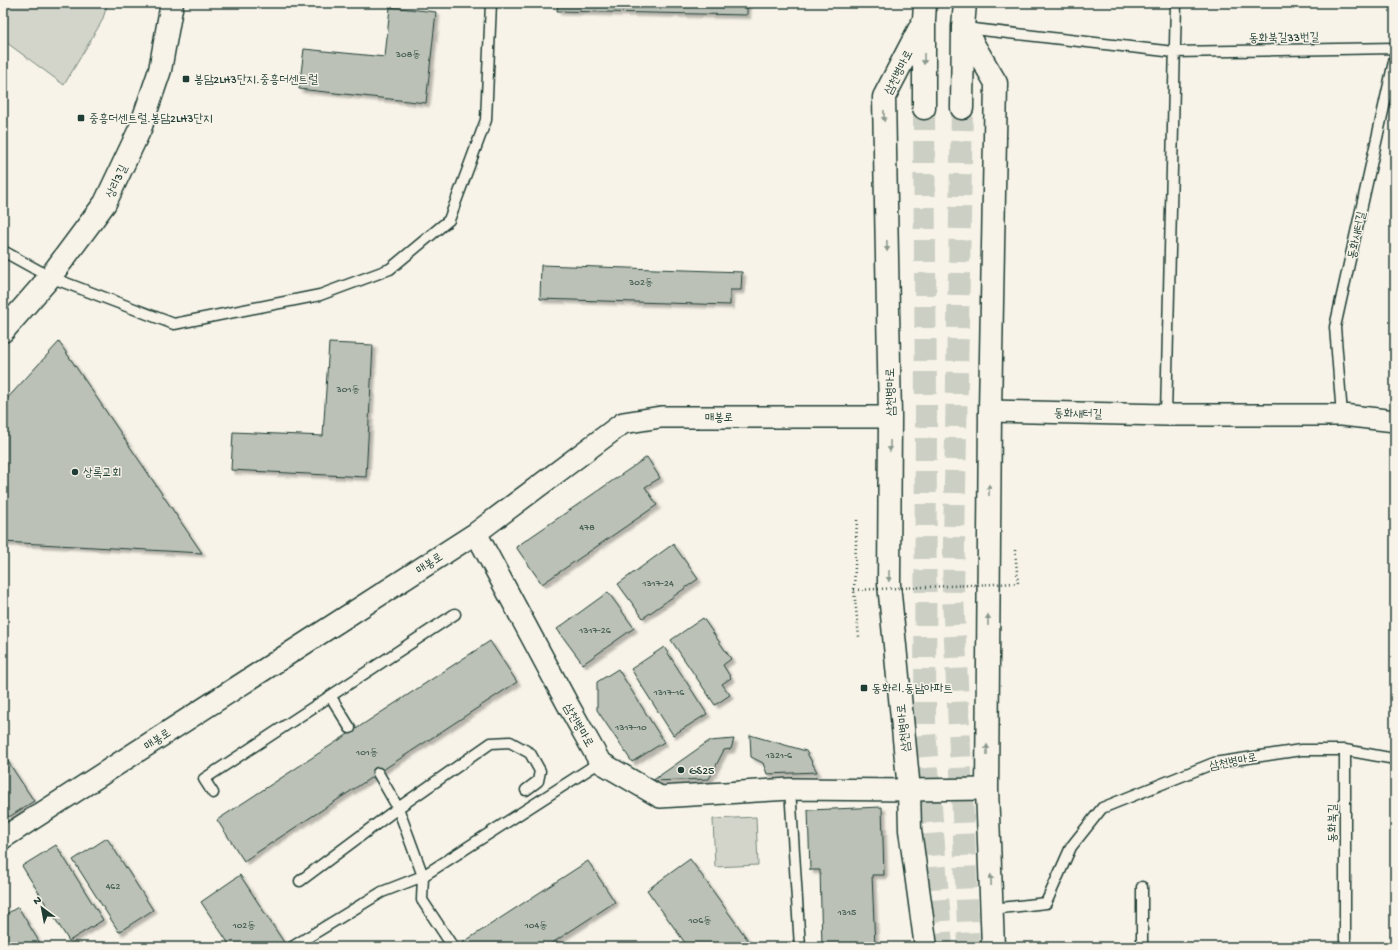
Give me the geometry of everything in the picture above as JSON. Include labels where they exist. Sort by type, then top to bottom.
[{"type":"main road","name":"상리3길","points":[[3,331],[50,277],[106,203],[140,129],[160,70],[172,3]]},
{"type":"main road","points":[[962,108],[963,27],[965,3]]},
{"type":"main road","points":[[924,108],[925,11]]},
{"type":"main road","name":"삼천병마로","points":[[925,11],[884,97],[890,417],[889,584],[909,790],[910,830],[926,947]]},
{"type":"main road","points":[[963,27],[996,83],[990,411],[987,789],[993,947]]},
{"type":"street","name":"동화새터길","points":[[990,411],[1166,415],[1342,415],[1395,420]]},
{"type":"street","name":"매봉로","points":[[3,838],[476,533],[623,423],[661,417],[890,417]]},
{"type":"street","name":"삼천병마로","points":[[476,533],[600,762]]},
{"type":"street","points":[[600,762],[660,797],[790,789],[987,789]]},
{"type":"lane","points":[[3,251],[50,277],[174,324],[320,295],[390,269],[449,220],[486,120],[490,3]]},
{"type":"lane","points":[[1166,415],[1176,3]]},
{"type":"lane","name":"동화북길33번길","points":[[963,27],[1174,52],[1395,48]]},
{"type":"lane","name":"동화새터길","points":[[1342,415],[1335,327],[1395,57]]},
{"type":"lane","points":[[213,793],[204,779],[331,697],[455,614]]},
{"type":"lane","points":[[331,697],[350,728]]},
{"type":"lane","points":[[300,881],[398,808],[491,743],[510,742],[530,754],[540,771],[538,781],[526,790]]},
{"type":"lane","name":"삼천병마로","points":[[992,909],[1046,903],[1072,847],[1102,808],[1214,763],[1300,750],[1345,750]]},
{"type":"lane","points":[[1345,750],[1395,759]]},
{"type":"lane","name":"동화북길","points":[[1345,750],[1346,946],[1348,947]]},
{"type":"lane","points":[[292,947],[382,892],[423,876],[600,762]]},
{"type":"lane","points":[[378,773],[398,808],[423,876],[422,900],[453,947]]},
{"type":"lane","points":[[790,789],[800,947]]},
{"type":"lane","points":[[1142,887],[1142,947]]},
{"type":"path","points":[[857,520],[854,590],[859,637]]},
{"type":"path","points":[[854,590],[1018,583]]},
{"type":"shaded area","points":[[3,3],[108,3],[102,21],[64,85],[3,40]]},
{"type":"shaded area","points":[[756,817],[758,865],[715,867],[713,819]]},
{"type":"building","points":[[558,3],[747,3],[747,15],[557,11]]},
{"type":"building","points":[[390,7],[436,12],[426,103],[299,89],[304,49],[385,57]]},
{"type":"building","points":[[541,265],[742,272],[741,290],[730,290],[730,305],[540,299]]},
{"type":"building","name":"상록교회","points":[[59,342],[202,553],[3,542],[3,403]]},
{"type":"building","points":[[329,343],[373,345],[366,477],[231,470],[233,432],[323,436]]},
{"type":"building","points":[[647,457],[660,478],[645,487],[657,505],[542,584],[516,547]]},
{"type":"building","points":[[673,544],[698,579],[643,618],[618,584]]},
{"type":"building","points":[[608,592],[634,628],[583,664],[557,629]]},
{"type":"building","points":[[703,618],[731,659],[723,665],[731,678],[722,684],[730,695],[715,705],[671,640]]},
{"type":"building","points":[[490,641],[517,682],[244,861],[217,820]]},
{"type":"building","points":[[664,647],[707,714],[673,735],[631,669]]},
{"type":"building","points":[[618,669],[664,742],[632,762],[597,710],[597,682]]},
{"type":"building","points":[[750,735],[806,751],[817,772],[767,774],[763,763],[751,757]]},
{"type":"building","points":[[734,739],[731,749],[724,750],[709,779],[652,781],[709,741]]},
{"type":"building","points":[[3,754],[34,801],[9,817],[3,807]]},
{"type":"building","points":[[882,807],[884,875],[872,875],[875,947],[822,947],[820,870],[810,870],[808,810]]},
{"type":"building","points":[[107,838],[153,910],[119,932],[73,860]]},
{"type":"building","points":[[56,845],[103,920],[69,941],[22,866]]},
{"type":"building","points":[[690,859],[753,947],[688,947],[647,890]]},
{"type":"building","points":[[588,861],[615,902],[546,947],[456,947]]},
{"type":"building","points":[[240,875],[287,947],[231,947],[201,902]]},
{"type":"building","points":[[18,907],[40,943],[33,947],[3,947],[3,916]]},
{"type":"tunnel","points":[[924,108],[926,410],[925,731],[942,947]]},
{"type":"tunnel","points":[[962,108],[953,596],[969,947]]},
{"type":"place","name":"봉담2LH3단지.중흥더센트럴","points":[[186,79]]},
{"type":"place","name":"중흥더센트럴.봉담2LH3단지","points":[[81,118]]},
{"type":"place","name":"상록교회","points":[[75,472]]},
{"type":"place","name":"동화리.동남아파트","points":[[864,688]]},
{"type":"place","name":"GS25","points":[[681,770]]}]
